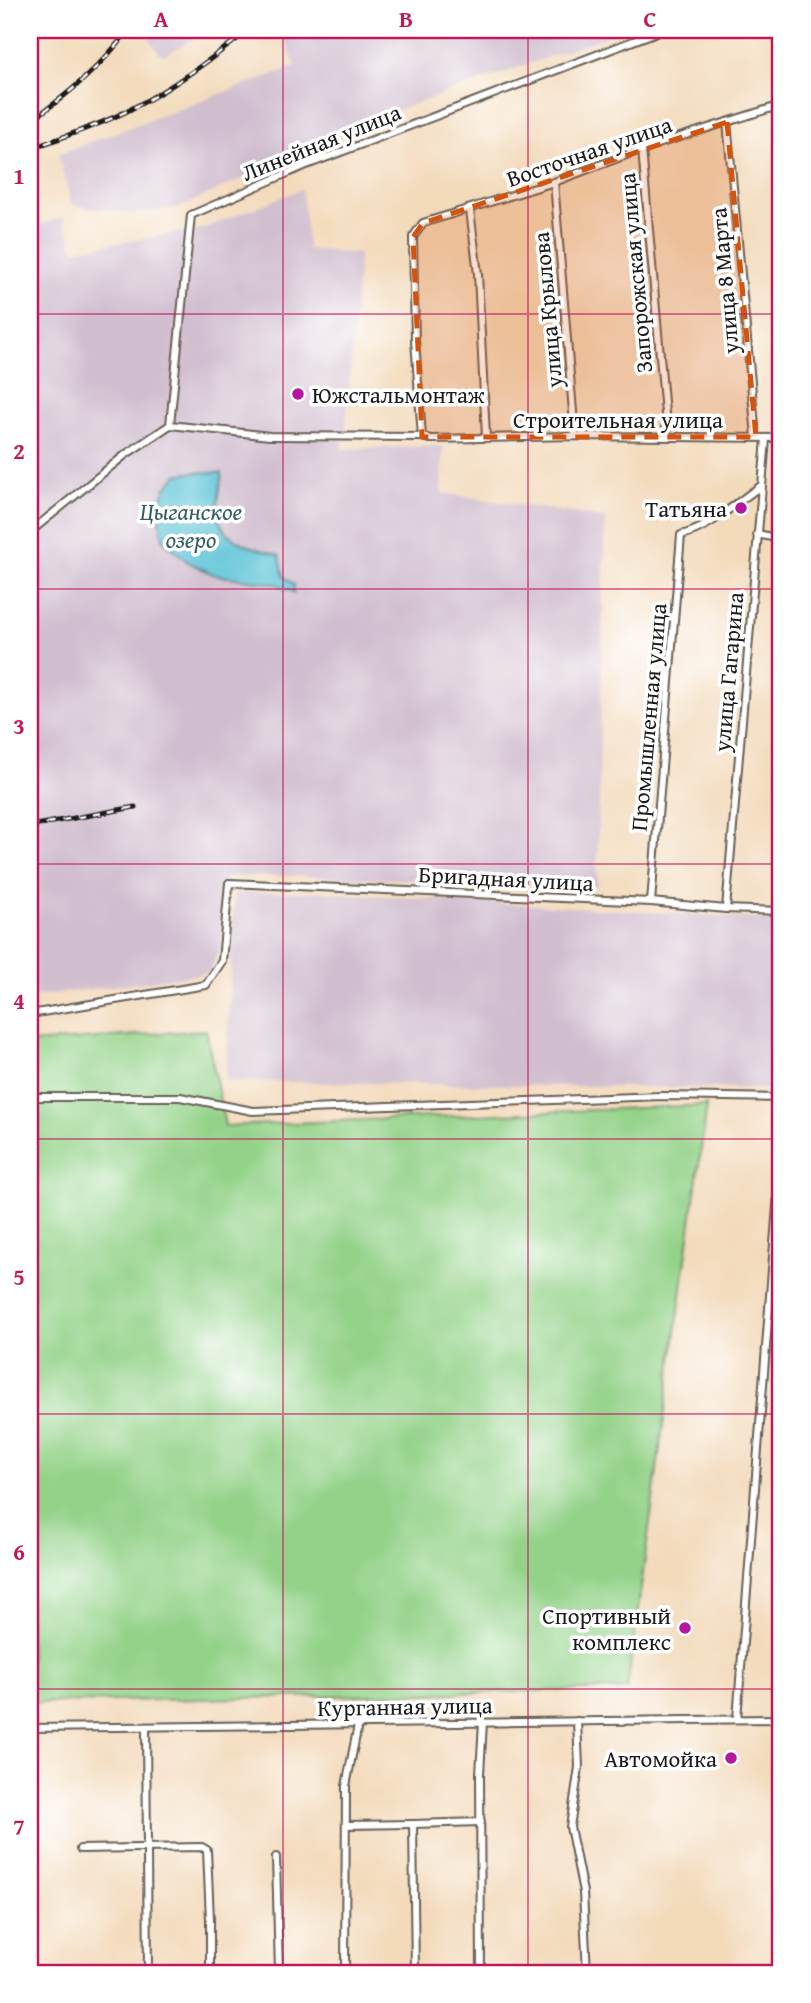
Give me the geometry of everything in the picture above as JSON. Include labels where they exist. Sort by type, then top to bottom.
[{"type":"street","name":"Линейная улица","points":[[170,425],[191,215],[304,166],[662,30]]},
{"type":"street","name":"Восточная улица","points":[[422,437],[415,340],[413,237],[423,223],[470,210],[642,149],[781,105]]},
{"type":"street","name":"улица 8 Марта","points":[[727,122],[756,437]]},
{"type":"street","name":"Запорожская улица","points":[[642,149],[667,436]]},
{"type":"street","name":"улица Крылова","points":[[554,182],[575,436]]},
{"type":"street","points":[[470,210],[478,274],[486,438]]},
{"type":"street","name":"Строительная улица","points":[[170,425],[270,436],[430,439],[575,436],[781,438]]},
{"type":"street","points":[[30,532],[125,455],[170,425]]},
{"type":"street","name":"улица Гагарина","points":[[726,909],[766,439]]},
{"type":"street","name":"Промышленная улица","points":[[651,902],[681,535],[707,525],[761,486]]},
{"type":"street","points":[[757,534],[781,540]]},
{"type":"street","name":"Бригадная улица","points":[[30,1014],[206,985],[222,961],[229,883],[651,902],[781,911]]},
{"type":"street","points":[[30,1097],[180,1097],[253,1111],[662,1096],[781,1098]]},
{"type":"street","points":[[737,1719],[781,1180]]},
{"type":"street","name":"Курганная улица","points":[[30,1728],[781,1719]]},
{"type":"street","points":[[578,1721],[579,1767],[570,1827],[583,1892],[587,1973]]},
{"type":"street","points":[[481,1973],[480,1774],[483,1722]]},
{"type":"street","points":[[345,1973],[346,1786],[358,1725]]},
{"type":"street","points":[[146,1727],[148,1973]]},
{"type":"street","points":[[346,1825],[481,1822]]},
{"type":"street","points":[[413,1824],[415,1973]]},
{"type":"street","points":[[80,1849],[202,1847],[207,1850],[210,1973]]},
{"type":"street","points":[[276,1857],[279,1973]]},
{"type":"highlighted area","points":[[727,122],[756,437],[422,437],[413,237],[423,223]]},
{"type":"shaded area","points":[[147,30],[210,30],[164,55],[159,53],[146,33]]},
{"type":"shaded area","points":[[298,30],[625,30],[375,118],[180,207],[134,214],[72,205],[58,154],[296,66],[284,39]]},
{"type":"shaded area","points":[[302,189],[308,249],[359,254],[342,449],[443,446],[442,493],[605,518],[597,886],[297,876],[225,877],[221,947],[209,973],[30,997],[30,228],[63,217],[74,250],[202,229]]},
{"type":"shaded area","points":[[318,892],[781,920],[781,1089],[226,1081],[234,893]]},
{"type":"green space","points":[[206,1030],[225,1126],[707,1105],[627,1689],[30,1703],[30,1043]]},
{"type":"water","name":"Цыганское озеро","points":[[195,472],[222,473],[218,508],[221,523],[233,538],[241,543],[279,555],[284,576],[294,585],[294,593],[277,584],[215,575],[188,562],[163,540],[158,507],[166,487],[177,475]]},
{"type":"railway","points":[[30,121],[83,80],[128,30]]},
{"type":"railway","points":[[30,149],[106,121],[147,100],[192,72],[249,30]]},
{"type":"railway","points":[[30,826],[135,807]]},
{"type":"place","name":"Южстальмонтаж","points":[[298,394]]},
{"type":"place","name":"Татьяна","points":[[741,508]]},
{"type":"place","name":"Спортивный комплекс","points":[[685,1628]]},
{"type":"place","name":"Автомойка","points":[[731,1758]]}]
